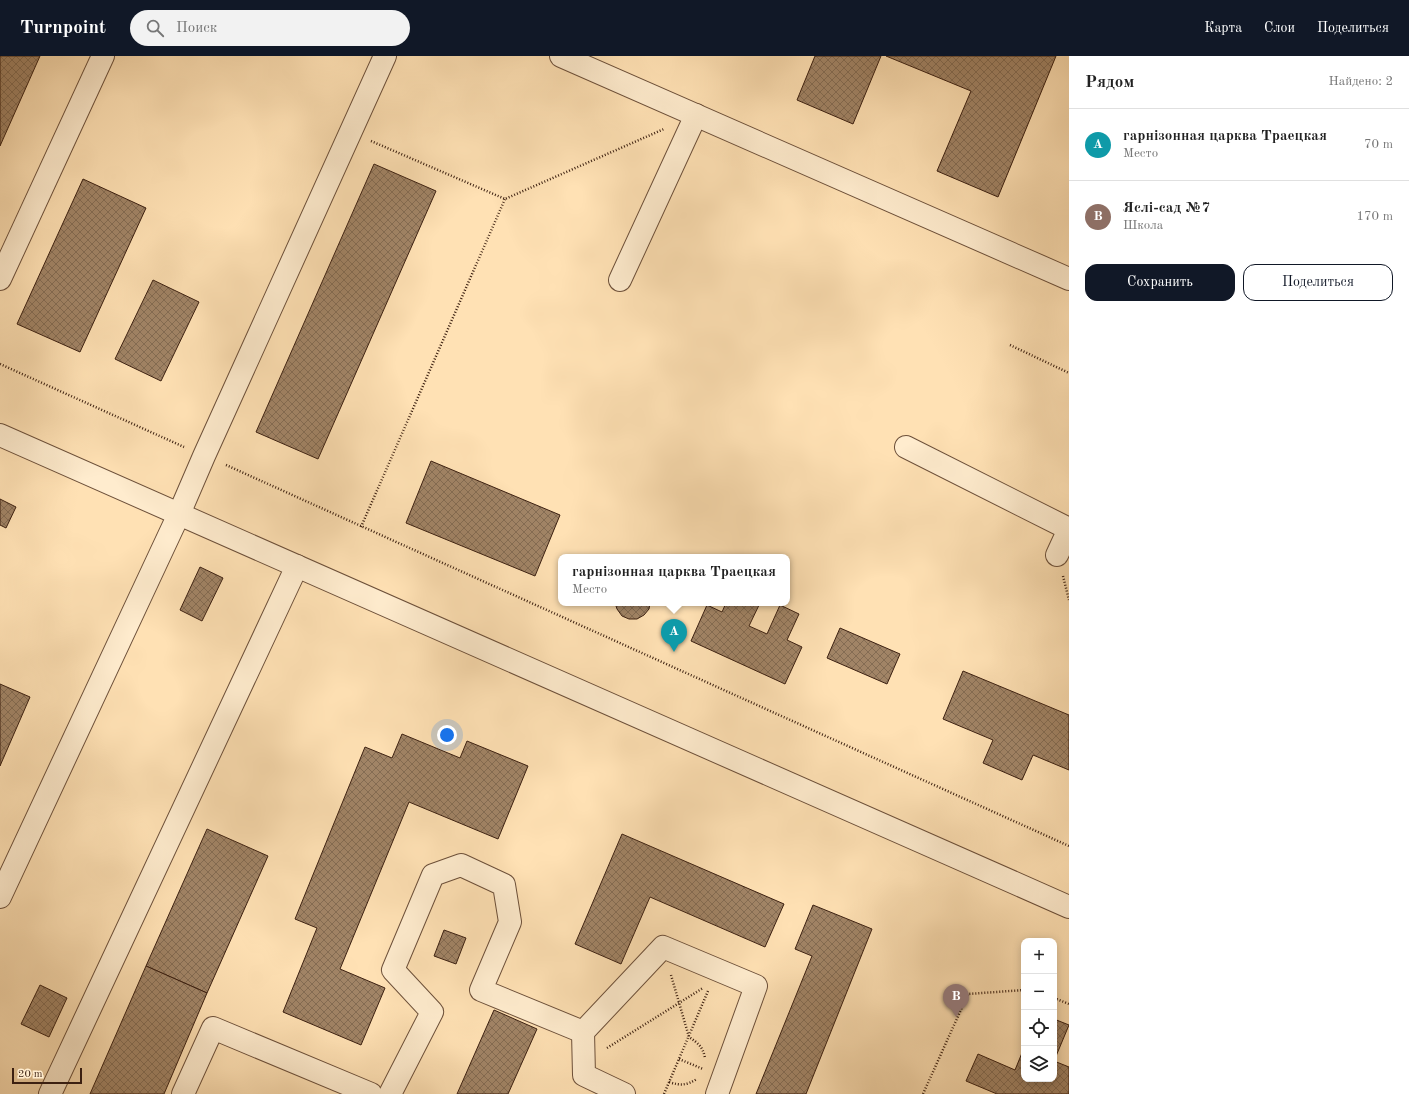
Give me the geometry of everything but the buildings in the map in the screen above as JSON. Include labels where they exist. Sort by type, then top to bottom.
[{"type":"lane","points":[[0,279],[103,56]]},
{"type":"lane","points":[[0,897],[179,514],[385,56]]},
{"type":"lane","points":[[561,56],[1069,279]]},
{"type":"lane","points":[[620,280],[696,115]]},
{"type":"lane","points":[[0,435],[1069,907]]},
{"type":"lane","points":[[906,447],[1069,529],[1057,555]]},
{"type":"lane","points":[[50,1094],[297,566]]},
{"type":"lane","points":[[390,1094],[432,1012],[393,970],[433,875],[461,865],[504,885],[510,922],[481,990],[583,1032]]},
{"type":"lane","points":[[624,1094],[584,1075],[583,1032],[663,948],[714,976],[756,986],[717,1094]]},
{"type":"lane","points":[[182,1094],[213,1028],[371,1094]]},
{"type":"path","points":[[361,527],[505,199],[696,115]]},
{"type":"path","points":[[350,132],[505,199]]},
{"type":"path","points":[[1010,345],[1069,373]]},
{"type":"path","points":[[0,364],[1069,846]]},
{"type":"path","points":[[663,948],[689,1037],[698,1042],[703,1050],[706,1060]]},
{"type":"path","points":[[584,1062],[679,1003],[714,976]]},
{"type":"path","points":[[664,1094],[714,976]]},
{"type":"path","points":[[923,1094],[968,994],[1021,990]]},
{"type":"path","points":[[1057,999],[1069,1004]]},
{"type":"path","points":[[669,1082],[679,1085],[689,1084],[698,1079],[704,1070],[705,1065]]},
{"type":"place","name":"гарнізонная царква Траецкая","points":[[674,652]]},
{"type":"place","name":"Яслі-сад №7","points":[[956,1017]]}]
